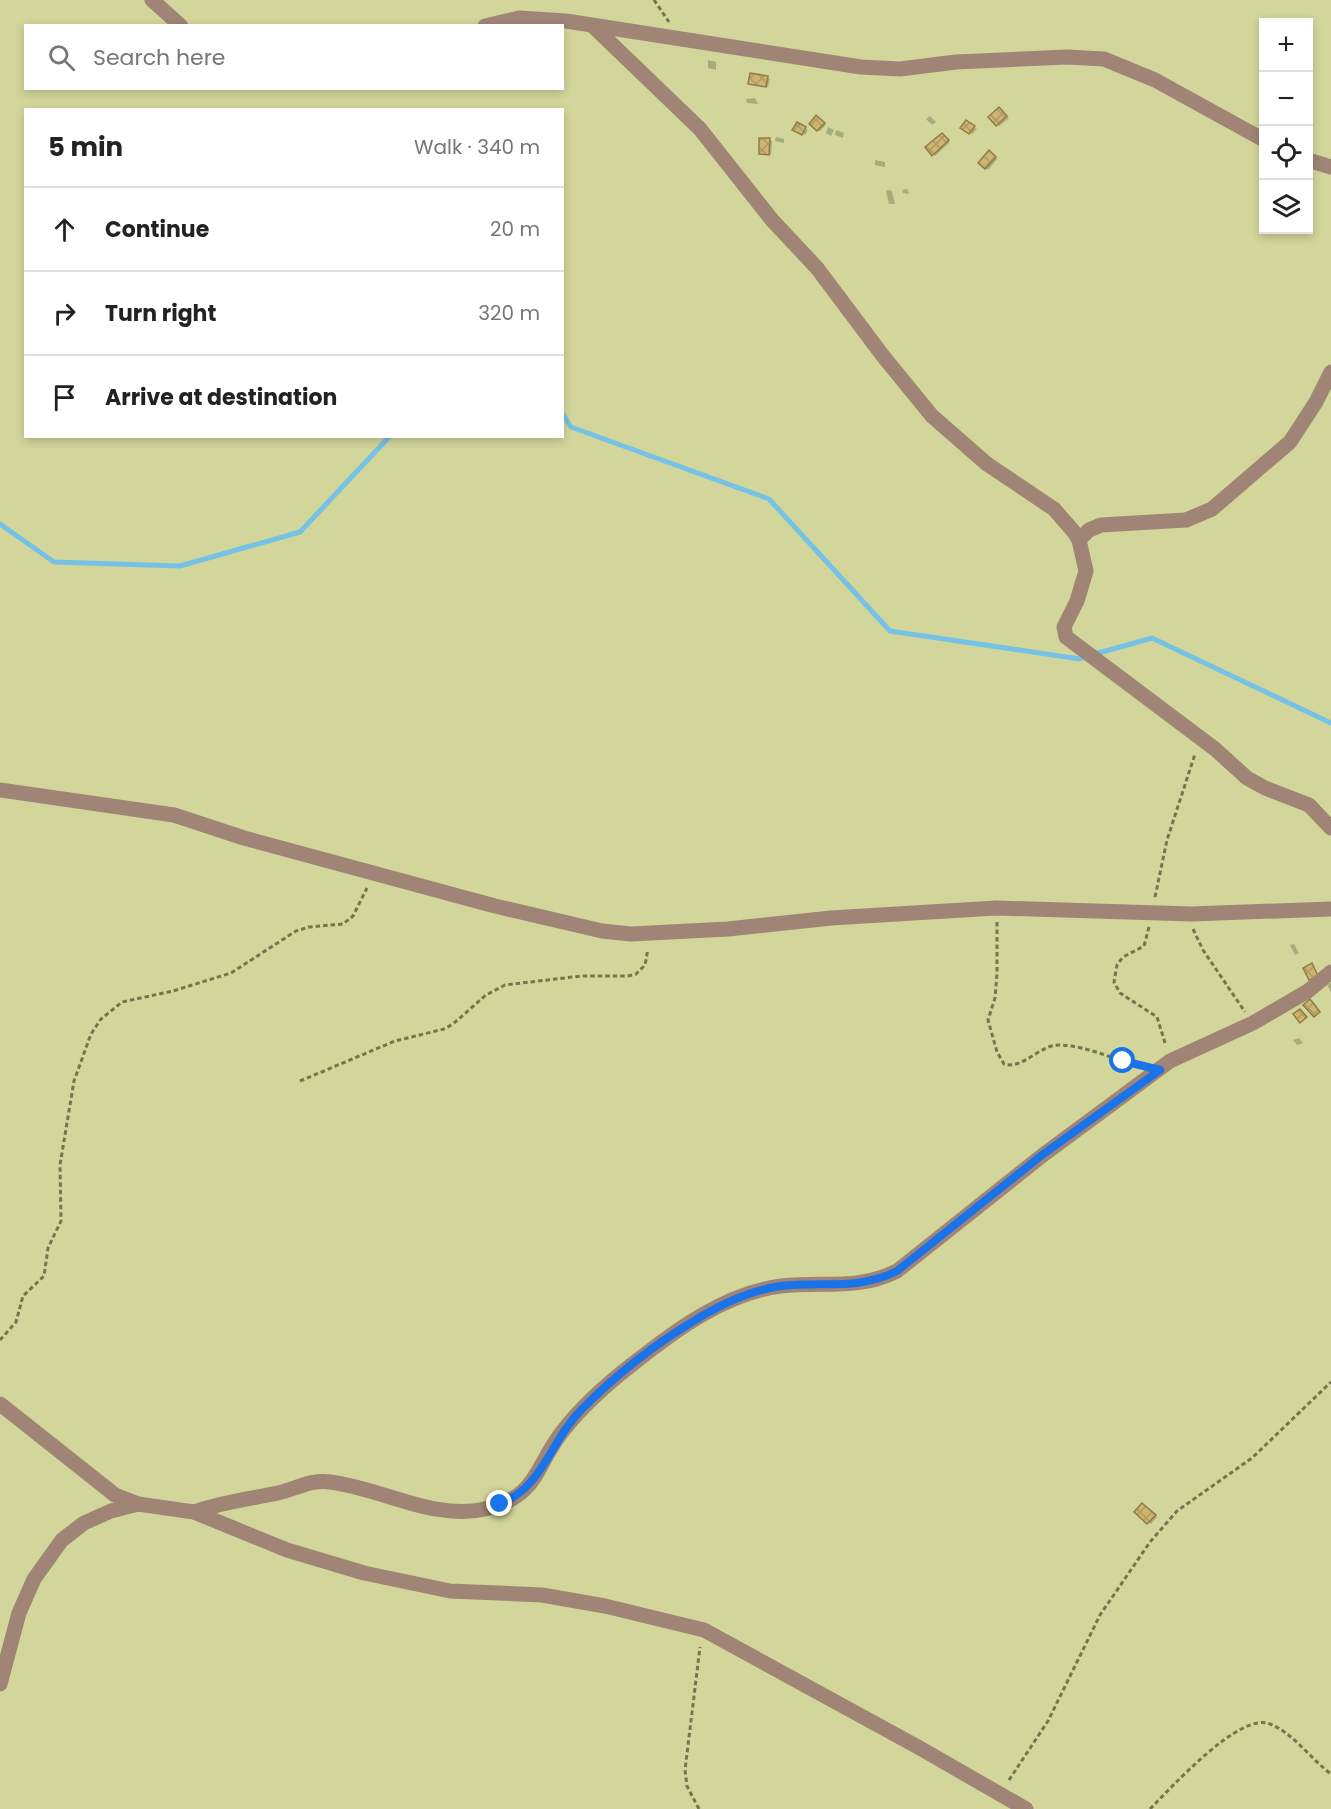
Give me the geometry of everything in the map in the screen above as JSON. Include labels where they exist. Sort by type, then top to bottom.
[{"type":"street","points":[[152,0],[179,24]]},
{"type":"street","points":[[494,24],[519,18],[566,21],[594,27],[678,36],[861,67],[900,69],[956,62],[1067,57],[1104,59],[1155,80],[1259,138]]},
{"type":"street","points":[[594,27],[700,129],[772,220],[817,268],[883,356],[932,416],[987,464],[1054,509],[1079,540],[1086,571],[1077,601],[1063,632],[1074,644],[1201,738],[1247,778],[1265,788],[1309,805],[1331,828]]},
{"type":"street","points":[[1313,162],[1331,167]]},
{"type":"street","points":[[1079,540],[1089,530],[1101,525],[1186,519],[1212,509],[1236,491],[1290,442],[1316,402],[1331,372]]},
{"type":"street","points":[[0,790],[174,814],[244,838],[551,921],[602,931],[651,933],[996,908],[1191,914],[1331,909]]},
{"type":"street","points":[[194,1512],[229,1501],[281,1492],[316,1481],[372,1490],[450,1512],[485,1509],[513,1499],[528,1488],[561,1434],[581,1410],[634,1363],[688,1324],[747,1294],[782,1286],[856,1285],[878,1281],[897,1271],[1042,1155],[1165,1065],[1253,1023],[1308,991],[1331,972]]},
{"type":"street","points":[[0,1404],[98,1483],[115,1495],[138,1504],[194,1512],[287,1550],[364,1573],[450,1591],[542,1595],[605,1606],[704,1630],[1026,1809]]},
{"type":"street","points":[[0,1683],[19,1613],[34,1579],[62,1540],[84,1523],[111,1511],[138,1504]]},
{"type":"path","points":[[654,0],[678,36]]},
{"type":"path","points":[[996,908],[997,973],[995,998],[988,1020],[997,1052],[1004,1064],[1018,1064],[1041,1049],[1059,1045],[1165,1065],[1156,1017],[1120,993],[1113,975],[1123,957],[1144,946],[1173,820],[1201,738]]},
{"type":"path","points":[[0,1340],[16,1322],[23,1296],[44,1276],[48,1248],[61,1221],[61,1159],[74,1081],[90,1034],[101,1019],[122,1002],[173,991],[231,973],[296,931],[343,924],[353,916],[374,872]]},
{"type":"path","points":[[1191,914],[1194,933],[1203,950],[1253,1023]]},
{"type":"path","points":[[300,1082],[395,1041],[444,1029],[486,995],[505,985],[581,976],[636,974],[645,965],[651,933]]},
{"type":"path","points":[[999,1794],[1048,1721],[1100,1615],[1155,1536],[1190,1500],[1252,1458],[1331,1382]]},
{"type":"path","points":[[699,1809],[687,1786],[685,1770],[698,1655],[704,1630]]},
{"type":"path","points":[[1150,1809],[1218,1744],[1248,1725],[1261,1721],[1271,1724],[1287,1735],[1331,1773]]},
{"type":"building","points":[[750,73],[768,76],[766,87],[748,84]]},
{"type":"building","points":[[999,107],[1007,116],[996,126],[988,117]]},
{"type":"building","points":[[816,115],[825,123],[817,131],[809,124]]},
{"type":"building","points":[[966,120],[975,126],[969,134],[960,128]]},
{"type":"building","points":[[797,122],[806,127],[802,135],[792,130]]},
{"type":"building","points":[[942,133],[949,140],[932,156],[925,147]]},
{"type":"building","points":[[759,138],[770,138],[769,155],[759,154]]},
{"type":"building","points":[[989,150],[996,157],[985,169],[978,163]]},
{"type":"building","points":[[1312,963],[1318,976],[1309,980],[1303,968]]},
{"type":"building","points":[[1310,999],[1320,1012],[1314,1017],[1303,1005]]},
{"type":"building","points":[[1300,1009],[1307,1017],[1300,1023],[1293,1014]]},
{"type":"building","points":[[1142,1503],[1156,1515],[1147,1524],[1134,1512]]},
{"type":"waterway","points":[[564,416],[571,427],[769,499],[890,631],[1080,659],[1086,657]]},
{"type":"waterway","points":[[0,524],[54,562],[180,566],[300,532],[388,438]]},
{"type":"waterway","points":[[1095,654],[1152,638],[1331,723]]},
{"type":"route","points":[[500,1504],[513,1499],[528,1488],[561,1434],[581,1410],[634,1363],[688,1324],[747,1294],[782,1286],[856,1285],[878,1281],[897,1271],[1042,1155],[1160,1070],[1123,1061]]}]
